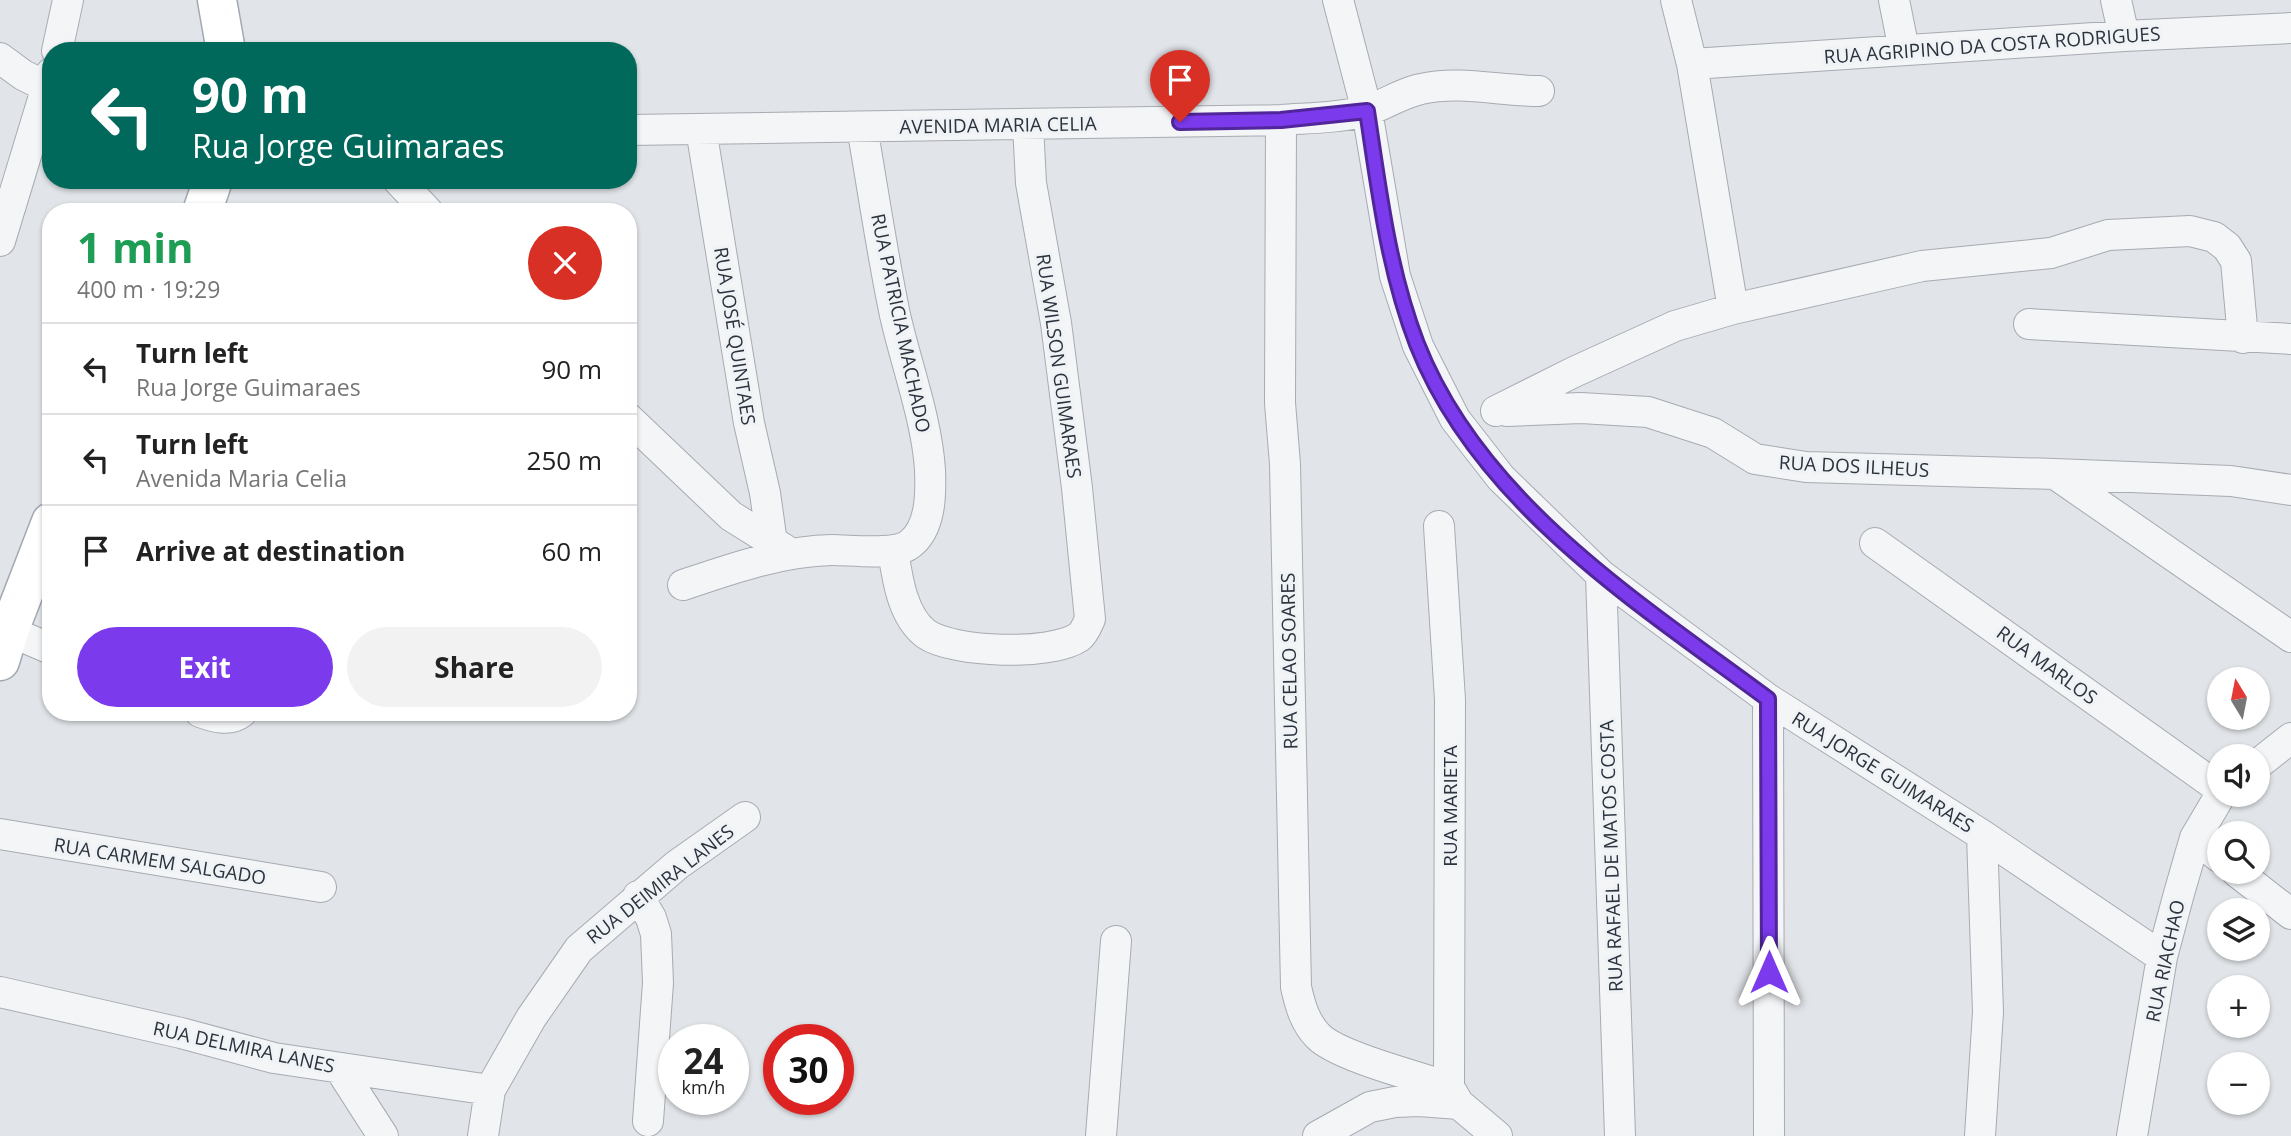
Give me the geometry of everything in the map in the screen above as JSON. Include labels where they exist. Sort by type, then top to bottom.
[{"type":"main road","points":[[217,0],[224,42]]},
{"type":"main road","points":[[4,646],[42,546]]},
{"type":"street","points":[[59,42],[68,0]]},
{"type":"street","name":"RUA JORGE GUIMARAES","points":[[1338,0],[1367,111],[1395,276],[1418,346],[1455,419],[1501,478],[1601,575],[1768,699],[1982,835],[2162,957]]},
{"type":"street","points":[[1676,0],[1692,64],[1733,309]]},
{"type":"street","points":[[1894,0],[1904,50]]},
{"type":"street","points":[[2116,0],[2124,36]]},
{"type":"street","name":"RUA AGRIPINO DA COSTA RODRIGUES","points":[[1692,64],[2291,28]]},
{"type":"street","points":[[0,58],[23,75],[42,79]]},
{"type":"street","name":"AVENIDA MARIA CELIA","points":[[637,130],[1281,120],[1367,111],[1408,93],[1440,86],[1539,91]]},
{"type":"street","points":[[0,241],[42,103]]},
{"type":"street","name":"RUA CELAO SOARES","points":[[1281,120],[1280,402],[1285,464],[1296,987],[1301,1009],[1310,1027],[1320,1038],[1338,1050],[1454,1095]]},
{"type":"street","name":"RUA WILSON GUIMARAES","points":[[893,550],[900,587],[913,618],[927,634],[949,643],[974,649],[1015,650],[1055,645],[1082,634],[1090,619],[1056,323],[1031,183],[1028,125]]},
{"type":"street","name":"RUA PATRICIA MACHADO","points":[[862,127],[895,314],[926,442],[930,483],[926,520],[909,545],[893,550]]},
{"type":"street","name":"RUA JOSÉ QUINTAES","points":[[701,129],[749,423],[765,493],[783,549]]},
{"type":"street","points":[[406,189],[420,203]]},
{"type":"street","points":[[1496,411],[1675,326],[1733,309],[1922,266],[2051,253],[2108,236],[2190,231],[2214,237],[2227,247],[2236,261],[2243,338]]},
{"type":"street","points":[[2029,324],[2291,339]]},
{"type":"street","name":"RUA DOS ILHEUS","points":[[1455,419],[1496,411],[1581,408],[1648,412],[1713,433],[1755,459],[1806,467],[2231,481],[2291,490]]},
{"type":"street","points":[[637,427],[731,516],[783,549]]},
{"type":"street","points":[[2055,474],[2291,637]]},
{"type":"street","name":"RUA MARIETA","points":[[1439,526],[1450,700],[1454,1095]]},
{"type":"street","name":"RUA MARLOS","points":[[1875,543],[2207,779]]},
{"type":"street","points":[[683,585],[783,549],[893,550]]},
{"type":"street","name":"RUA RAFAEL DE MATOS COSTA","points":[[1601,575],[1620,1136]]},
{"type":"street","points":[[4,646],[42,648]]},
{"type":"street","points":[[1768,699],[1769,1136]]},
{"type":"street","points":[[2270,755],[2291,738]]},
{"type":"street","name":"RUA RIACHAO","points":[[2132,1136],[2162,957],[2195,838],[2213,807]]},
{"type":"street","name":"RUA DEIMIRA LANES","points":[[482,1136],[491,1090],[531,1018],[579,949],[677,865],[745,817]]},
{"type":"street","name":"RUA CARMEM SALGADO","points":[[0,834],[321,887]]},
{"type":"street","points":[[1980,1136],[1987,1012],[1982,835]]},
{"type":"street","points":[[2195,838],[2207,848]]},
{"type":"street","points":[[2252,884],[2291,914]]},
{"type":"street","points":[[638,897],[651,918],[656,934],[658,983],[648,1121]]},
{"type":"street","points":[[1101,1136],[1116,941]]},
{"type":"street","name":"RUA DELMIRA LANES","points":[[0,992],[181,1033],[274,1058],[491,1090]]},
{"type":"street","points":[[340,1069],[383,1136]]},
{"type":"street","points":[[1318,1136],[1370,1108],[1395,1102],[1454,1095],[1497,1136]]},
{"type":"route","points":[[1180,122],[1281,120],[1367,111],[1381,208],[1395,276],[1418,346],[1455,419],[1501,478],[1601,575],[1768,699],[1769,972]]}]
